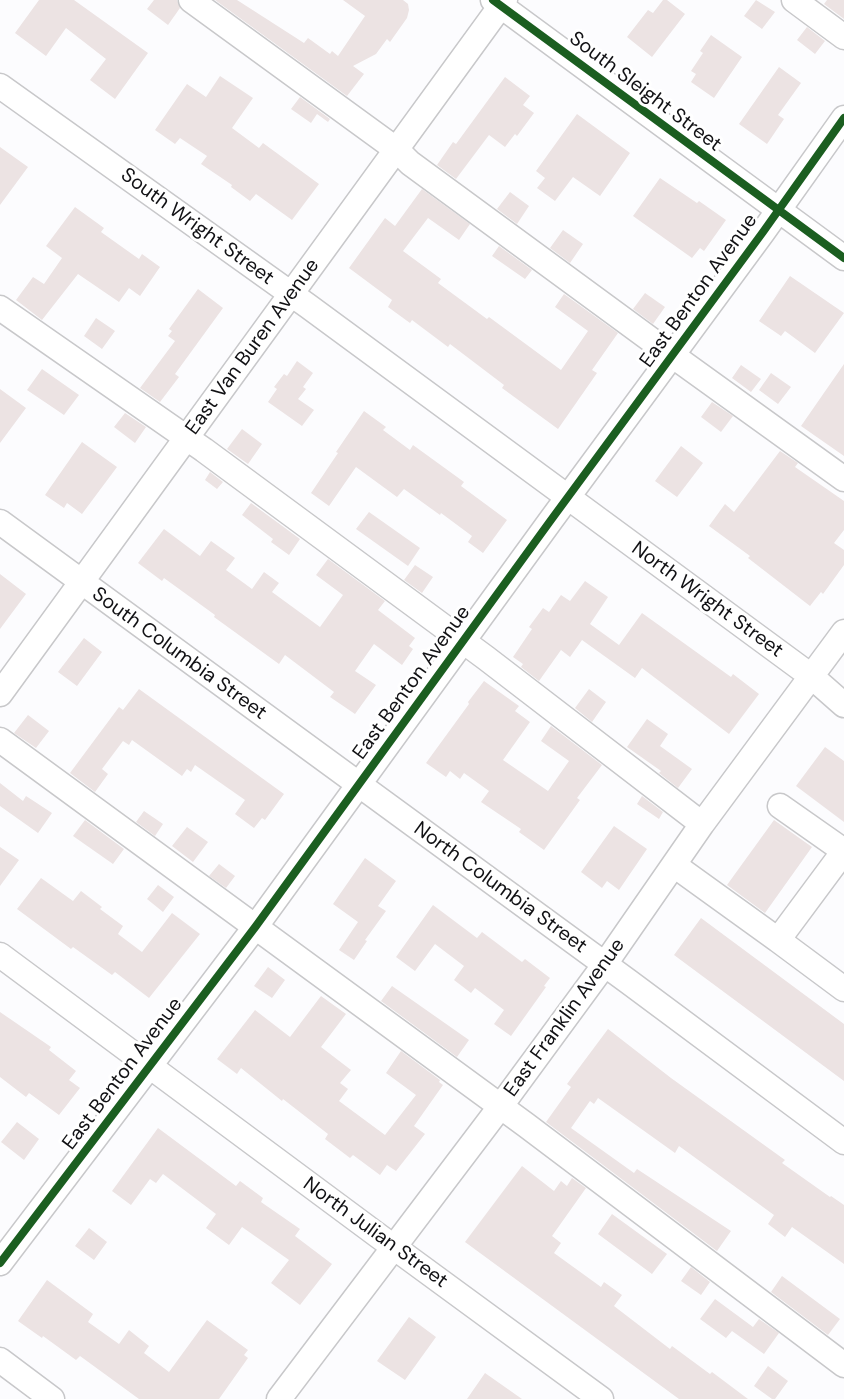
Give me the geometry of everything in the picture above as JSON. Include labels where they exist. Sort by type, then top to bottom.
[{"type":"street","points":[[191,0],[397,150],[419,170],[844,479]]},
{"type":"street","points":[[794,0],[844,37]]},
{"type":"street","name":"East Van Buren Avenue","points":[[0,694],[397,150],[500,2]]},
{"type":"street","name":"South Sleight Street","points":[[500,2],[844,258]]},
{"type":"street","name":"South Wright Street","points":[[0,86],[291,295],[567,498]]},
{"type":"street","name":"East Benton Avenue","points":[[0,1263],[256,926],[844,118]]},
{"type":"street","points":[[0,308],[187,438],[463,642],[702,824]]},
{"type":"street","name":"North Wright Street","points":[[567,498],[811,676],[844,705]]},
{"type":"street","name":"South Columbia Street","points":[[0,522],[358,785]]},
{"type":"street","name":"East Franklin Avenue","points":[[279,1399],[500,1107],[605,964],[702,824],[844,632]]},
{"type":"street","points":[[0,740],[256,926],[844,1365]]},
{"type":"street","name":"North Columbia Street","points":[[358,785],[605,964],[844,1142]]},
{"type":"street","points":[[778,940],[844,851],[780,806]]},
{"type":"street","points":[[674,865],[844,989]]},
{"type":"street","name":"North Julian Street","points":[[0,955],[601,1399]]},
{"type":"street","points":[[0,1360],[52,1399]]},
{"type":"building","points":[[39,0],[74,0],[148,53],[115,99],[90,80],[106,59],[66,28],[46,56],[15,33]]},
{"type":"building","points":[[154,0],[177,0],[180,8],[168,25],[147,9]]},
{"type":"building","points":[[215,0],[237,0],[304,43],[308,38],[330,54],[332,51],[338,56],[365,16],[343,0],[403,0],[408,4],[409,10],[407,18],[390,42],[387,39],[376,54],[353,66],[364,74],[347,96]]},
{"type":"building","points":[[663,0],[667,0],[685,14],[652,57],[627,37],[648,10],[653,13]]},
{"type":"building","points":[[756,0],[775,12],[762,29],[744,16]]},
{"type":"building","points":[[827,0],[844,0],[844,19],[824,4]]},
{"type":"building","points":[[807,27],[825,41],[815,54],[797,40]]},
{"type":"building","points":[[711,35],[742,57],[714,98],[691,82],[696,74],[691,71],[703,53],[700,51]]},
{"type":"building","points":[[779,67],[801,83],[778,115],[784,119],[767,144],[739,124]]},
{"type":"building","points":[[220,76],[253,98],[232,128],[259,148],[263,143],[319,184],[292,220],[256,194],[250,201],[231,187],[232,185],[201,164],[207,156],[180,138],[175,144],[155,130],[187,84],[206,97]]},
{"type":"building","points":[[505,77],[530,96],[523,105],[534,113],[517,136],[515,134],[505,147],[489,135],[456,179],[437,165],[453,142],[456,144]]},
{"type":"building","points":[[300,97],[330,119],[328,122],[317,114],[311,123],[291,109]]},
{"type":"building","points":[[577,114],[630,153],[600,196],[573,177],[555,201],[537,188],[545,178],[536,171]]},
{"type":"building","points":[[0,147],[28,167],[0,205]]},
{"type":"building","points":[[660,178],[726,220],[704,251],[700,248],[692,258],[633,216]]},
{"type":"building","points":[[422,189],[470,224],[459,240],[428,218],[403,251],[441,279],[438,283],[487,319],[489,317],[561,370],[588,331],[555,307],[564,294],[618,333],[592,370],[597,373],[558,429],[502,388],[504,385],[450,344],[448,347],[412,320],[410,323],[388,307],[392,300],[349,268],[385,218],[395,226]]},
{"type":"building","points":[[510,192],[529,206],[517,224],[497,209]]},
{"type":"building","points":[[75,207],[104,228],[101,232],[139,259],[142,254],[160,267],[140,296],[129,288],[119,302],[78,274],[42,320],[16,300],[33,277],[44,284],[62,258],[46,246]]},
{"type":"building","points":[[563,230],[583,244],[570,263],[550,248]]},
{"type":"building","points":[[499,246],[532,270],[525,279],[492,256]]},
{"type":"building","points":[[790,276],[844,313],[815,353],[785,331],[781,336],[759,321]]},
{"type":"building","points":[[198,289],[223,308],[175,374],[179,377],[160,402],[140,388],[175,341],[168,336],[172,331],[169,329]]},
{"type":"building","points":[[645,293],[665,307],[653,324],[633,309]]},
{"type":"building","points":[[96,318],[115,331],[102,349],[84,336]]},
{"type":"building","points":[[297,361],[313,373],[303,387],[306,389],[298,399],[314,410],[302,426],[268,402],[277,389],[274,387],[284,374],[287,376]]},
{"type":"building","points":[[844,364],[844,456],[801,426]]},
{"type":"building","points":[[741,365],[761,379],[751,392],[732,378]]},
{"type":"building","points":[[42,369],[79,395],[64,415],[27,390]]},
{"type":"building","points":[[771,373],[791,387],[778,404],[759,390]]},
{"type":"building","points":[[0,389],[26,408],[0,443]]},
{"type":"building","points":[[712,402],[733,416],[721,432],[701,417]]},
{"type":"building","points":[[364,411],[386,427],[383,430],[410,450],[413,445],[464,482],[461,486],[507,520],[483,553],[468,542],[472,536],[441,513],[440,515],[404,489],[397,497],[356,467],[329,506],[311,493]]},
{"type":"building","points":[[125,413],[146,427],[135,443],[114,427]]},
{"type":"building","points":[[242,429],[262,444],[248,464],[227,449]]},
{"type":"building","points":[[82,442],[117,467],[82,514],[67,503],[64,508],[45,495]]},
{"type":"building","points":[[681,446],[703,463],[677,497],[655,481]]},
{"type":"building","points":[[780,451],[798,463],[795,467],[844,501],[844,530],[834,543],[844,550],[844,565],[823,594],[821,592],[810,606],[748,558],[750,556],[709,526],[725,504],[734,512]]},
{"type":"building","points":[[210,472],[223,482],[217,489],[205,480]]},
{"type":"building","points":[[251,503],[300,539],[289,555],[271,542],[273,539],[242,515]]},
{"type":"building","points":[[369,512],[420,548],[408,566],[356,529]]},
{"type":"building","points":[[164,529],[200,556],[211,541],[235,558],[226,570],[252,589],[264,572],[279,583],[272,592],[320,627],[343,595],[316,575],[328,559],[385,601],[378,610],[415,638],[409,646],[413,649],[402,665],[374,644],[355,671],[376,685],[355,714],[330,697],[334,692],[285,655],[279,664],[164,578],[162,581],[138,563]]},
{"type":"building","points":[[415,565],[433,577],[422,593],[404,580]]},
{"type":"building","points":[[0,574],[26,594],[0,629]]},
{"type":"building","points":[[585,581],[608,597],[590,624],[619,645],[642,613],[731,677],[733,674],[759,694],[729,734],[642,668],[635,678],[582,640],[570,657],[561,650],[539,681],[521,667],[523,664],[513,657],[532,629],[529,627],[543,608],[549,612],[561,595],[570,601]]},
{"type":"building","points":[[84,638],[102,652],[77,686],[58,672]]},
{"type":"building","points":[[484,681],[519,706],[515,711],[530,722],[503,760],[548,791],[569,761],[541,741],[551,726],[602,765],[577,798],[580,800],[544,850],[519,832],[521,829],[481,802],[489,791],[464,773],[460,779],[450,771],[446,777],[426,763]]},
{"type":"building","points":[[139,689],[284,794],[265,820],[262,818],[254,828],[235,814],[245,800],[195,765],[191,772],[187,769],[182,776],[132,740],[129,745],[123,741],[102,769],[108,774],[95,792],[70,773],[119,707],[123,710]]},
{"type":"building","points":[[589,689],[606,702],[592,722],[575,708]]},
{"type":"building","points":[[28,715],[49,731],[36,748],[14,733]]},
{"type":"building","points":[[647,719],[668,734],[660,746],[692,769],[678,788],[659,773],[661,771],[627,747]]},
{"type":"building","points":[[825,747],[844,761],[844,822],[796,786]]},
{"type":"building","points":[[0,783],[23,801],[26,796],[52,813],[38,833],[0,806]]},
{"type":"building","points":[[642,796],[663,812],[659,819],[637,804]]},
{"type":"building","points":[[144,811],[163,824],[155,836],[136,822]]},
{"type":"building","points":[[85,820],[124,849],[113,864],[73,836]]},
{"type":"building","points":[[774,820],[812,847],[765,913],[727,885]]},
{"type":"building","points":[[614,826],[647,849],[619,890],[607,881],[602,888],[581,872]]},
{"type":"building","points":[[187,827],[208,842],[193,862],[172,846]]},
{"type":"building","points":[[0,847],[19,860],[0,886]]},
{"type":"building","points":[[365,858],[396,881],[378,906],[386,911],[354,960],[339,950],[358,922],[333,904]]},
{"type":"building","points":[[219,864],[235,876],[226,888],[209,876]]},
{"type":"building","points":[[41,878],[73,901],[81,891],[123,926],[118,934],[142,952],[172,913],[200,934],[149,998],[115,972],[112,975],[73,947],[71,949],[17,909]]},
{"type":"building","points":[[158,885],[174,897],[163,912],[147,899]]},
{"type":"building","points":[[433,905],[477,938],[482,932],[522,962],[525,959],[550,978],[511,1036],[494,1024],[504,1010],[475,988],[471,993],[454,980],[464,966],[435,944],[415,971],[396,957]]},
{"type":"building","points":[[701,918],[844,1024],[844,1081],[674,955]]},
{"type":"building","points":[[268,967],[285,980],[272,998],[254,986]]},
{"type":"building","points":[[392,986],[469,1040],[457,1057],[381,1001]]},
{"type":"building","points":[[321,996],[346,1014],[321,1047],[351,1070],[340,1083],[348,1089],[339,1101],[385,1135],[416,1095],[386,1073],[401,1051],[440,1080],[439,1082],[443,1085],[414,1126],[425,1134],[396,1171],[387,1165],[380,1175],[353,1155],[350,1158],[325,1139],[328,1134],[283,1099],[282,1101],[241,1068],[237,1074],[217,1059],[255,1010],[290,1037]]},
{"type":"building","points":[[0,1012],[51,1047],[49,1050],[76,1071],[69,1080],[80,1088],[59,1115],[29,1093],[26,1097],[0,1077]]},
{"type":"building","points":[[608,1029],[671,1078],[785,1160],[782,1163],[844,1205],[844,1264],[792,1227],[785,1237],[768,1224],[774,1215],[679,1146],[675,1153],[598,1098],[594,1104],[590,1101],[571,1128],[634,1173],[637,1169],[731,1231],[717,1251],[546,1122],[571,1087],[567,1084]]},
{"type":"building","points":[[17,1122],[39,1139],[24,1160],[1,1142]]},
{"type":"building","points":[[158,1128],[236,1186],[240,1181],[263,1198],[261,1202],[300,1229],[295,1236],[332,1264],[300,1305],[271,1283],[289,1260],[242,1227],[229,1245],[206,1228],[216,1214],[163,1174],[156,1183],[150,1179],[131,1205],[112,1191]]},
{"type":"building","points":[[522,1166],[554,1191],[561,1181],[567,1186],[572,1178],[586,1188],[552,1236],[561,1243],[554,1253],[601,1287],[604,1282],[622,1295],[614,1306],[670,1349],[672,1346],[748,1399],[679,1399],[465,1242]]},
{"type":"building","points":[[612,1214],[667,1254],[652,1274],[598,1234]]},
{"type":"building","points":[[89,1228],[107,1242],[94,1260],[75,1246]]},
{"type":"building","points":[[691,1267],[710,1282],[701,1295],[681,1281]]},
{"type":"building","points":[[782,1276],[840,1319],[828,1335],[771,1292]]},
{"type":"building","points":[[47,1280],[93,1314],[88,1322],[119,1344],[129,1330],[149,1346],[144,1353],[169,1372],[207,1320],[248,1350],[244,1355],[248,1358],[219,1399],[139,1399],[80,1356],[76,1360],[18,1321]]},
{"type":"building","points":[[715,1299],[753,1327],[759,1319],[779,1333],[764,1354],[732,1331],[726,1338],[700,1319]]},
{"type":"building","points":[[409,1317],[436,1337],[405,1380],[377,1361]]},
{"type":"building","points":[[768,1366],[788,1381],[775,1399],[754,1386]]},
{"type":"building","points":[[485,1373],[522,1399],[467,1399]]},
{"type":"cycle path","points":[[493,0],[844,258]]},
{"type":"cycle path","points":[[0,1263],[256,926],[844,118]]}]
